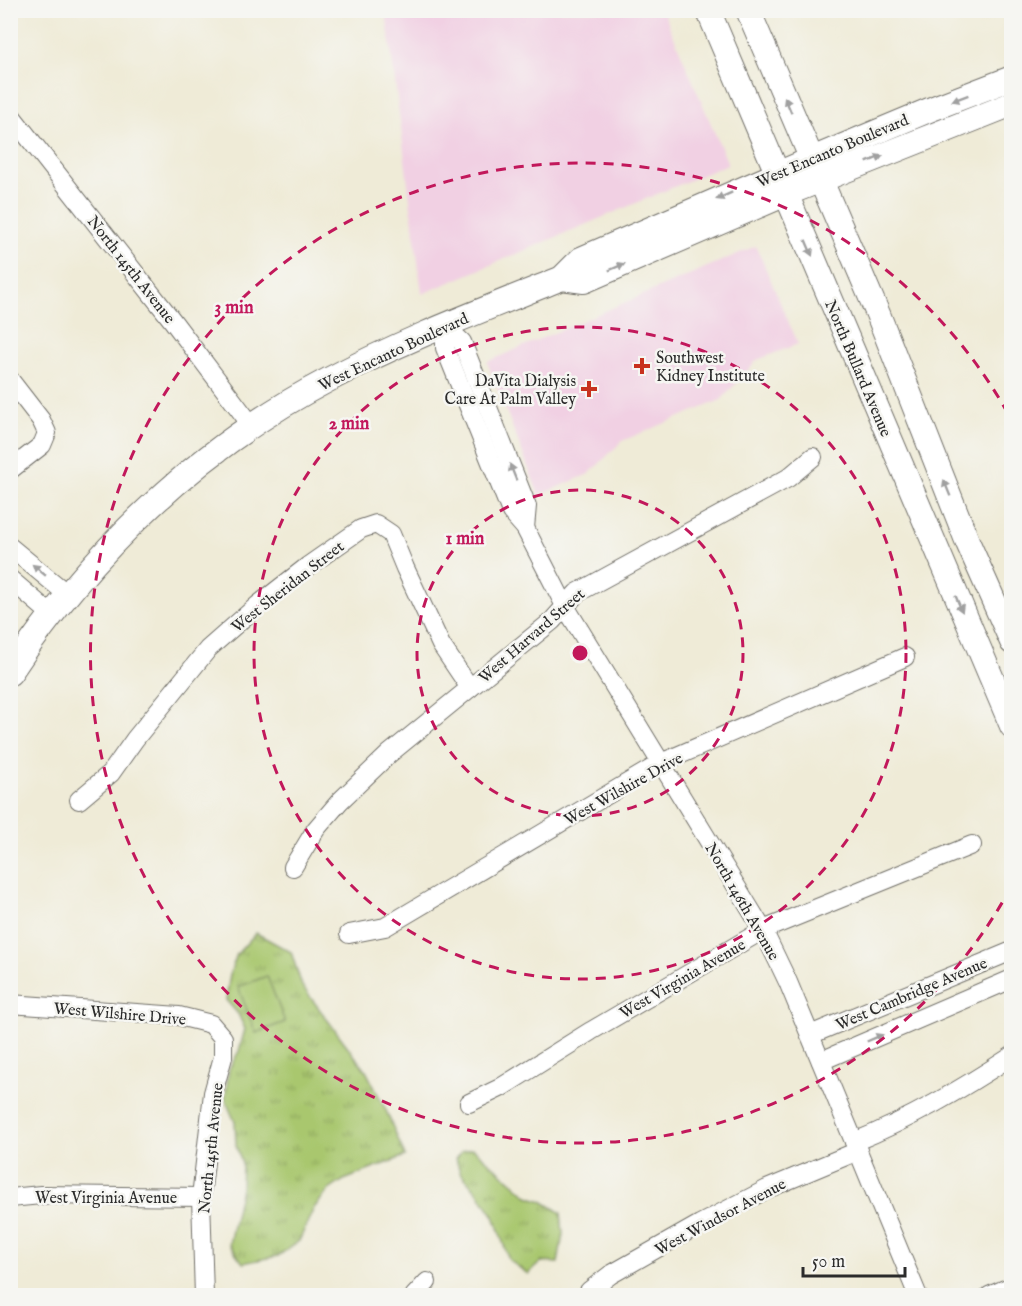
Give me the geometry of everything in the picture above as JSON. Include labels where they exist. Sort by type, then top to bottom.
[{"type":"main road","name":"North Bullard Avenue","points":[[708,10],[1011,726]]},
{"type":"main road","points":[[748,10],[878,314],[968,543],[1011,642]]},
{"type":"main road","name":"West Encanto Boulevard","points":[[10,673],[67,594],[158,498],[252,426],[328,379],[386,351],[562,278],[584,281],[782,184],[812,159],[1011,78]]},
{"type":"main road","name":"West Encanto Boulevard","points":[[782,184],[820,181],[1011,104]]},
{"type":"main road","points":[[911,490],[937,510],[950,541],[954,545],[968,543]]},
{"type":"street","name":"North 145th Avenue","points":[[10,114],[252,426]]},
{"type":"street","name":"North 146th Avenue","points":[[444,326],[444,348],[511,512],[525,528],[565,606],[763,930],[788,982],[918,1296]]},
{"type":"street","points":[[10,380],[41,420],[47,433],[42,445],[25,456],[10,471]]},
{"type":"street","name":"West Harvard Street","points":[[293,867],[316,829],[340,801],[389,753],[552,621],[577,593],[788,478],[813,457]]},
{"type":"street","name":"West Sheridan Street","points":[[79,800],[111,773],[135,739],[208,649],[258,605],[308,566],[361,529],[376,524],[391,534],[441,645],[470,688]]},
{"type":"street","points":[[10,547],[67,594]]},
{"type":"street","points":[[10,579],[52,615]]},
{"type":"street","name":"West Wilshire Drive","points":[[349,934],[385,927],[661,763],[905,657]]},
{"type":"street","name":"West Virginia Avenue","points":[[469,1103],[500,1088],[763,930],[972,845]]},
{"type":"street","name":"West Cambridge Avenue","points":[[810,1035],[1011,951]]},
{"type":"street","name":"West Cambridge Avenue","points":[[821,1061],[1011,979]]},
{"type":"street","name":"West Wilshire Drive","points":[[10,1004],[179,1016],[211,1024],[223,1038]]},
{"type":"street","name":"North 145th Avenue","points":[[204,1296],[201,1197],[213,1093],[223,1057],[223,1038]]},
{"type":"street","name":"West Windsor Avenue","points":[[589,1291],[610,1275],[710,1219],[950,1097],[1011,1056]]},
{"type":"street","name":"West Virginia Avenue","points":[[10,1198],[41,1195],[201,1197]]},
{"type":"street","points":[[414,1296],[427,1282]]},
{"type":"street","points":[[989,1296],[1011,1286]]},
{"type":"shaded area","points":[[386,11],[663,11],[728,164],[422,294]]},
{"type":"shaded area","points":[[756,246],[798,344],[757,360],[721,400],[622,441],[589,474],[539,495],[487,362]]},
{"type":"green space","points":[[256,933],[291,952],[302,986],[366,1071],[385,1108],[405,1156],[344,1180],[329,1190],[314,1208],[299,1241],[278,1256],[243,1263],[229,1244],[241,1188],[242,1164],[236,1145],[235,1122],[225,1099],[229,1069],[239,1051],[245,1029],[238,1014],[226,1000],[230,974],[237,954]]},
{"type":"green space","points":[[267,976],[285,1022],[256,1033],[238,987]]},
{"type":"green space","points":[[473,1148],[528,1196],[542,1201],[561,1213],[563,1234],[558,1263],[541,1262],[528,1274],[509,1260],[494,1216],[460,1172],[456,1159],[462,1151]]},
{"type":"place","name":"Southwest Kidney Institute","points":[[642,366]]},
{"type":"place","name":"DaVita Dialysis Care At Palm Valley","points":[[589,389]]}]
